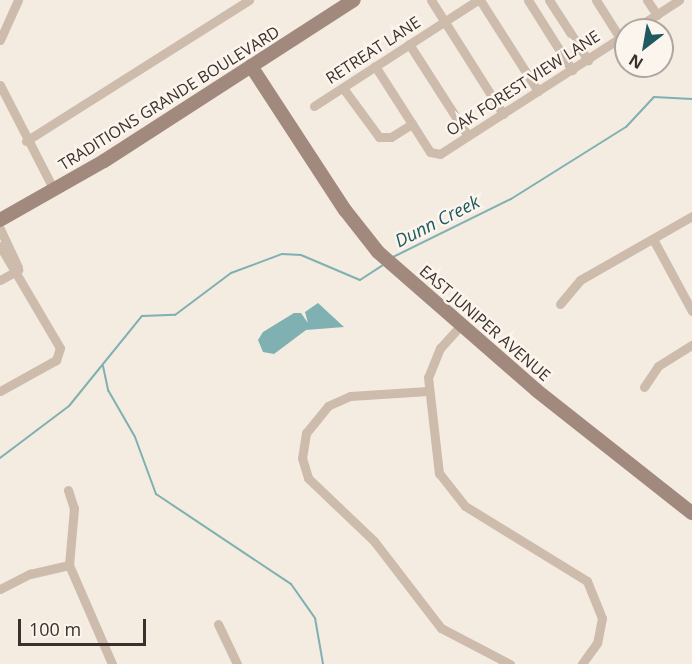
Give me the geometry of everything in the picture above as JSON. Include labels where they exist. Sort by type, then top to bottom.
[{"type":"street","points":[[0,40],[18,0]]},
{"type":"street","points":[[26,141],[249,0]]},
{"type":"street","name":"TRADITIONS GRANDE BOULEVARD","points":[[0,220],[54,190],[354,0]]},
{"type":"street","points":[[431,0],[503,114]]},
{"type":"street","points":[[479,0],[538,91]]},
{"type":"street","name":"RETREAT LANE","points":[[314,106],[479,0]]},
{"type":"street","points":[[528,0],[572,70]]},
{"type":"street","points":[[549,0],[588,60]]},
{"type":"street","points":[[596,0],[614,24]]},
{"type":"street","points":[[647,0],[657,15]]},
{"type":"street","points":[[652,18],[680,0]]},
{"type":"street","name":"OAK FOREST VIEW LANE","points":[[375,66],[430,152],[440,154],[614,42]]},
{"type":"street","points":[[409,44],[468,136]]},
{"type":"street","name":"EAST JUNIPER AVENUE","points":[[251,66],[373,246],[461,325],[692,513]]},
{"type":"street","points":[[0,85],[26,141],[54,190]]},
{"type":"street","points":[[343,88],[379,137],[391,137],[412,124]]},
{"type":"street","points":[[560,304],[580,280],[692,216]]},
{"type":"street","points":[[0,229],[60,353],[0,391]]},
{"type":"street","points":[[653,239],[692,311]]},
{"type":"street","points":[[0,246],[18,270]]},
{"type":"street","points":[[0,280],[18,270]]},
{"type":"street","points":[[461,325],[433,360],[428,391],[434,457],[449,491],[484,518],[578,571],[596,593],[601,630],[582,664]]},
{"type":"street","points":[[644,387],[658,366],[692,345]]},
{"type":"street","points":[[428,391],[350,396],[328,406],[306,433],[302,458],[308,478],[374,541],[441,628],[510,664]]},
{"type":"street","points":[[68,490],[74,508],[69,565],[112,664]]},
{"type":"street","points":[[0,589],[30,574],[69,565]]},
{"type":"street","points":[[218,624],[237,664]]},
{"type":"water","points":[[318,303],[344,327],[306,330],[274,354],[263,352],[258,340],[263,332],[294,313],[301,313],[308,323],[305,312]]},
{"type":"waterway","name":"Dunn Creek","points":[[391,258],[511,199],[626,127],[654,97],[692,99]]},
{"type":"waterway","name":"Dunn Creek","points":[[0,458],[69,406],[142,316],[175,315],[231,273],[282,254],[301,255],[360,280],[385,264]]},
{"type":"waterway","points":[[103,366],[108,390],[135,437],[156,494],[291,584],[315,618],[323,664]]}]
